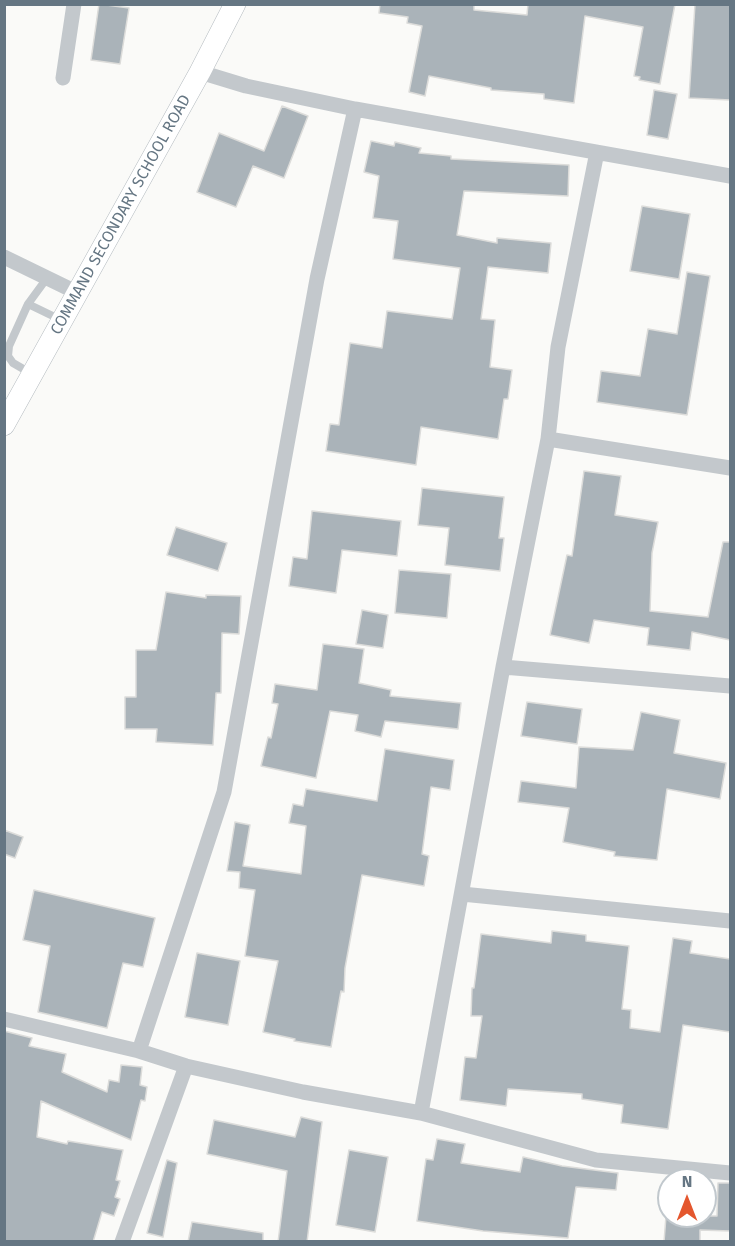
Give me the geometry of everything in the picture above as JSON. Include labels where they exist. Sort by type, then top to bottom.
[{"type":"main road","name":"COMMAND SECONDARY SCHOOL ROAD","points":[[4,425],[200,72],[235,4]]},
{"type":"street","points":[[63,78],[74,4]]},
{"type":"street","points":[[200,72],[246,86],[355,109],[730,176]]},
{"type":"street","points":[[139,1051],[224,792],[315,291],[355,109]]},
{"type":"street","points":[[422,1113],[503,667],[548,439],[558,347],[597,152]]},
{"type":"street","points":[[4,257],[78,293]]},
{"type":"street","points":[[548,439],[730,468]]},
{"type":"street","points":[[503,667],[730,686]]},
{"type":"street","points":[[462,894],[730,921]]},
{"type":"street","points":[[4,1019],[303,1092],[422,1113],[596,1160],[730,1173]]},
{"type":"street","points":[[122,1242],[186,1065]]},
{"type":"lane","points":[[33,374],[13,363],[8,356],[9,346],[28,304],[47,278]]},
{"type":"lane","points":[[28,304],[63,321]]},
{"type":"building","points":[[99,4],[129,8],[120,64],[91,60]]},
{"type":"building","points":[[380,4],[474,4],[474,10],[527,15],[528,4],[675,4],[660,84],[639,80],[640,77],[634,76],[643,27],[585,16],[574,103],[544,99],[544,94],[491,90],[491,88],[429,76],[425,96],[409,92],[422,26],[407,23],[408,17],[379,13]]},
{"type":"building","points":[[695,4],[730,4],[730,100],[689,98]]},
{"type":"building","points":[[654,90],[677,94],[668,139],[647,135]]},
{"type":"building","points":[[282,106],[308,116],[284,178],[253,166],[236,207],[197,192],[219,133],[264,151]]},
{"type":"building","points":[[371,141],[394,146],[395,142],[421,148],[419,153],[451,156],[451,159],[569,165],[568,196],[464,191],[457,235],[497,243],[497,238],[551,243],[548,273],[488,267],[481,319],[495,320],[490,367],[512,370],[508,399],[504,399],[498,439],[421,427],[416,465],[326,451],[330,424],[339,425],[350,343],[382,348],[387,311],[452,319],[460,268],[393,259],[398,221],[373,218],[379,176],[364,172]]},
{"type":"building","points":[[642,206],[690,214],[679,279],[630,271]]},
{"type":"building","points":[[687,272],[710,276],[687,415],[597,402],[601,371],[640,376],[648,329],[677,334]]},
{"type":"building","points":[[584,471],[621,476],[615,515],[658,522],[652,553],[650,611],[708,617],[723,542],[730,542],[730,640],[692,632],[690,650],[647,645],[649,628],[594,620],[589,643],[550,635],[567,555],[572,556]]},
{"type":"building","points":[[422,488],[504,497],[499,538],[504,538],[500,571],[445,565],[449,528],[418,525]]},
{"type":"building","points":[[312,511],[401,521],[397,556],[342,550],[336,593],[289,586],[293,557],[307,559]]},
{"type":"building","points":[[176,527],[227,543],[218,571],[167,555]]},
{"type":"building","points":[[399,570],[451,574],[447,618],[395,613]]},
{"type":"building","points":[[166,592],[206,598],[206,595],[241,596],[239,634],[222,633],[221,693],[216,693],[213,745],[156,742],[157,729],[125,729],[125,697],[136,697],[136,650],[156,650]]},
{"type":"building","points":[[362,610],[388,615],[383,648],[356,644]]},
{"type":"building","points":[[323,644],[364,649],[359,683],[391,690],[390,696],[461,703],[458,729],[385,721],[381,737],[355,731],[358,715],[330,711],[316,778],[261,766],[268,737],[271,738],[278,704],[272,703],[275,684],[317,690]]},
{"type":"building","points":[[527,702],[582,709],[577,744],[521,736]]},
{"type":"building","points":[[641,712],[680,720],[674,753],[726,763],[720,799],[667,789],[657,860],[614,856],[615,852],[563,842],[569,808],[518,802],[521,781],[576,788],[579,747],[633,750]]},
{"type":"building","points":[[385,749],[454,760],[450,790],[431,787],[422,854],[429,856],[424,886],[362,875],[345,968],[344,992],[341,991],[331,1047],[294,1041],[295,1039],[263,1032],[278,961],[245,956],[255,890],[239,888],[240,872],[227,871],[235,822],[250,825],[243,866],[301,874],[306,826],[289,823],[293,804],[303,806],[306,789],[377,801]]},
{"type":"building","points":[[4,830],[23,837],[15,858],[4,854]]},
{"type":"building","points":[[34,890],[155,918],[143,967],[123,963],[107,1028],[38,1012],[50,946],[23,940]]},
{"type":"building","points":[[552,931],[586,935],[586,941],[629,946],[622,1009],[631,1010],[630,1028],[660,1032],[673,938],[692,941],[690,953],[730,959],[730,1032],[683,1025],[668,1129],[621,1123],[623,1105],[582,1099],[582,1094],[508,1089],[506,1106],[460,1100],[465,1057],[476,1058],[482,1016],[471,1016],[472,988],[474,988],[481,934],[551,943]]},
{"type":"building","points":[[197,953],[240,961],[228,1025],[185,1017]]},
{"type":"building","points":[[4,1031],[32,1038],[29,1046],[66,1054],[62,1072],[107,1092],[109,1080],[119,1082],[121,1065],[142,1067],[140,1085],[147,1087],[145,1101],[141,1100],[131,1140],[41,1101],[37,1137],[67,1144],[68,1141],[123,1150],[116,1180],[120,1181],[115,1197],[120,1199],[114,1216],[102,1212],[93,1242],[4,1242]]},
{"type":"building","points":[[301,1117],[322,1122],[307,1242],[278,1242],[287,1171],[207,1154],[214,1120],[295,1137]]},
{"type":"building","points":[[437,1139],[465,1144],[461,1163],[520,1172],[523,1157],[562,1166],[618,1173],[616,1190],[576,1187],[568,1238],[483,1231],[417,1221],[426,1159],[433,1160]]},
{"type":"building","points":[[349,1150],[388,1157],[375,1232],[336,1225]]},
{"type":"building","points":[[167,1160],[177,1163],[163,1237],[147,1233]]},
{"type":"building","points":[[718,1183],[730,1183],[730,1231],[700,1230],[700,1242],[664,1242],[665,1228],[717,1228]]},
{"type":"building","points":[[192,1222],[263,1233],[263,1242],[188,1242]]}]
